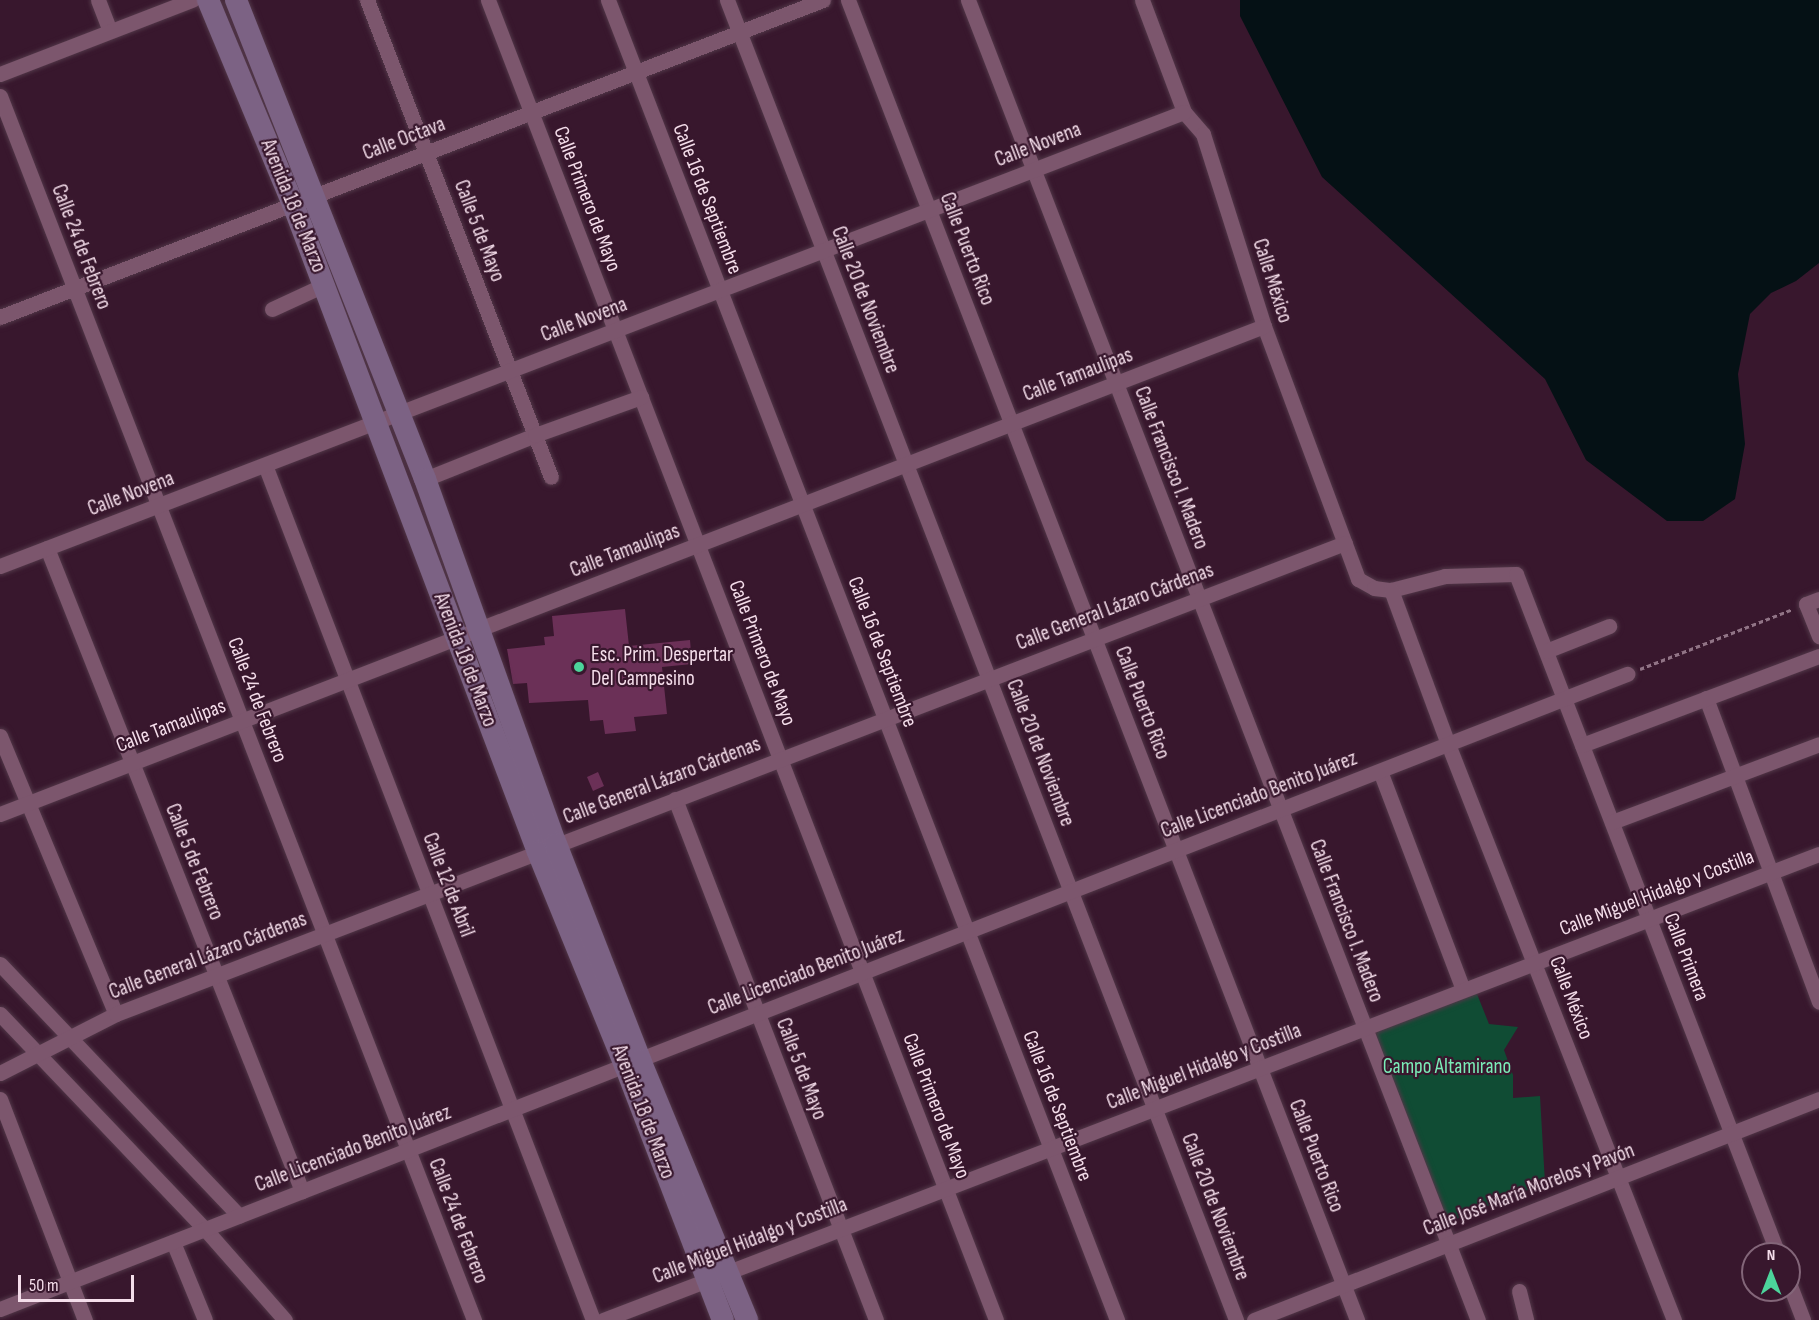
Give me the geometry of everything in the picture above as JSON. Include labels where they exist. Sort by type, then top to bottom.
[{"type":"street","points":[[98,0],[110,31]]},
{"type":"street","points":[[0,74],[192,0]]},
{"type":"street","name":"Avenida 18 de Marzo","points":[[208,0],[293,204],[324,285],[387,417],[425,479],[479,630],[547,848]]},
{"type":"street","name":"Avenida 18 de Marzo","points":[[236,0],[315,197],[456,638],[547,848],[632,1062],[723,1320]]},
{"type":"street","name":"Calle 5 de Mayo","points":[[368,0],[551,477]]},
{"type":"street","name":"Calle Primero de Mayo","points":[[488,0],[996,1320]]},
{"type":"street","name":"Calle 16 de Septiembre","points":[[608,0],[1117,1320]]},
{"type":"street","name":"Calle 20 de Noviembre","points":[[727,0],[1236,1320]]},
{"type":"street","name":"Calle Octava","points":[[0,317],[823,0]]},
{"type":"street","name":"Calle Puerto Rico","points":[[848,0],[1357,1320]]},
{"type":"street","name":"Calle Francisco I. Madero","points":[[968,0],[1478,1320]]},
{"type":"street","name":"Calle México","points":[[1142,0],[1184,112],[1203,134],[1264,326],[1358,579],[1374,588],[1391,590],[1448,744],[1674,1320]]},
{"type":"street","name":"Calle 24 de Febrero","points":[[0,96],[474,1320]]},
{"type":"street","name":"Calle Novena","points":[[0,566],[1184,112]]},
{"type":"street","points":[[272,309],[324,285]]},
{"type":"street","name":"Calle Tamaulipas","points":[[0,814],[1264,326]]},
{"type":"street","points":[[425,479],[535,435],[641,397]]},
{"type":"street","name":"Calle 12 de Abril","points":[[264,465],[593,1320]]},
{"type":"street","name":"Calle General Lázaro Cárdenas","points":[[0,1073],[116,1014],[1344,543]]},
{"type":"street","name":"Calle 5 de Febrero","points":[[47,548],[302,1191]]},
{"type":"street","name":"Calle Primera","points":[[1391,590],[1445,576],[1516,574],[1773,1242]]},
{"type":"street","points":[[1813,602],[1819,636]]},
{"type":"street","points":[[1546,651],[1609,626]]},
{"type":"street","points":[[1582,745],[1819,656]]},
{"type":"street","name":"Calle Licenciado Benito Juárez","points":[[0,1309],[1627,674]]},
{"type":"street","points":[[1706,698],[1819,1002]]},
{"type":"street","points":[[0,736],[116,1014]]},
{"type":"street","points":[[1612,822],[1819,744]]},
{"type":"street","points":[[1380,771],[1463,990]]},
{"type":"street","name":"Calle 5 de Mayo","points":[[675,799],[876,1320]]},
{"type":"street","name":"Calle Miguel Hidalgo y Costilla","points":[[603,1320],[1819,854]]},
{"type":"street","points":[[0,964],[239,1216]]},
{"type":"street","points":[[0,1014],[205,1229],[285,1320]]},
{"type":"street","name":"Avenida 18 de Marzo","points":[[632,1062],[729,1271],[747,1320]]},
{"type":"street","points":[[0,1099],[85,1320]]},
{"type":"street","name":"Calle José María Morelos y Pavón","points":[[1254,1320],[1819,1099]]},
{"type":"street","points":[[173,1242],[205,1320]]},
{"type":"street","points":[[1519,1291],[1526,1320]]},
{"type":"street","points":[[1796,1302],[1803,1320]]},
{"type":"path","points":[[1627,674],[1813,602]]},
{"type":"green space","name":"Campo Altamirano","points":[[1475,989],[1489,1024],[1518,1027],[1504,1050],[1513,1075],[1513,1098],[1540,1096],[1545,1183],[1446,1223],[1369,1031]]},
{"type":"shaded area","points":[[1240,0],[1819,0],[1819,263],[1796,281],[1771,293],[1750,314],[1738,374],[1745,444],[1735,499],[1703,521],[1667,521],[1586,460],[1545,379],[1322,177],[1240,16]]},
{"type":"building","points":[[625,609],[629,646],[690,640],[692,664],[662,667],[667,714],[634,717],[636,731],[605,734],[603,720],[590,721],[588,700],[529,703],[527,683],[513,684],[507,649],[545,645],[544,637],[554,636],[552,616]]},
{"type":"building","points":[[598,772],[604,786],[593,791],[587,777]]},
{"type":"place","name":"Esc. Prim. Despertar Del Campesino","points":[[579,667]]}]
